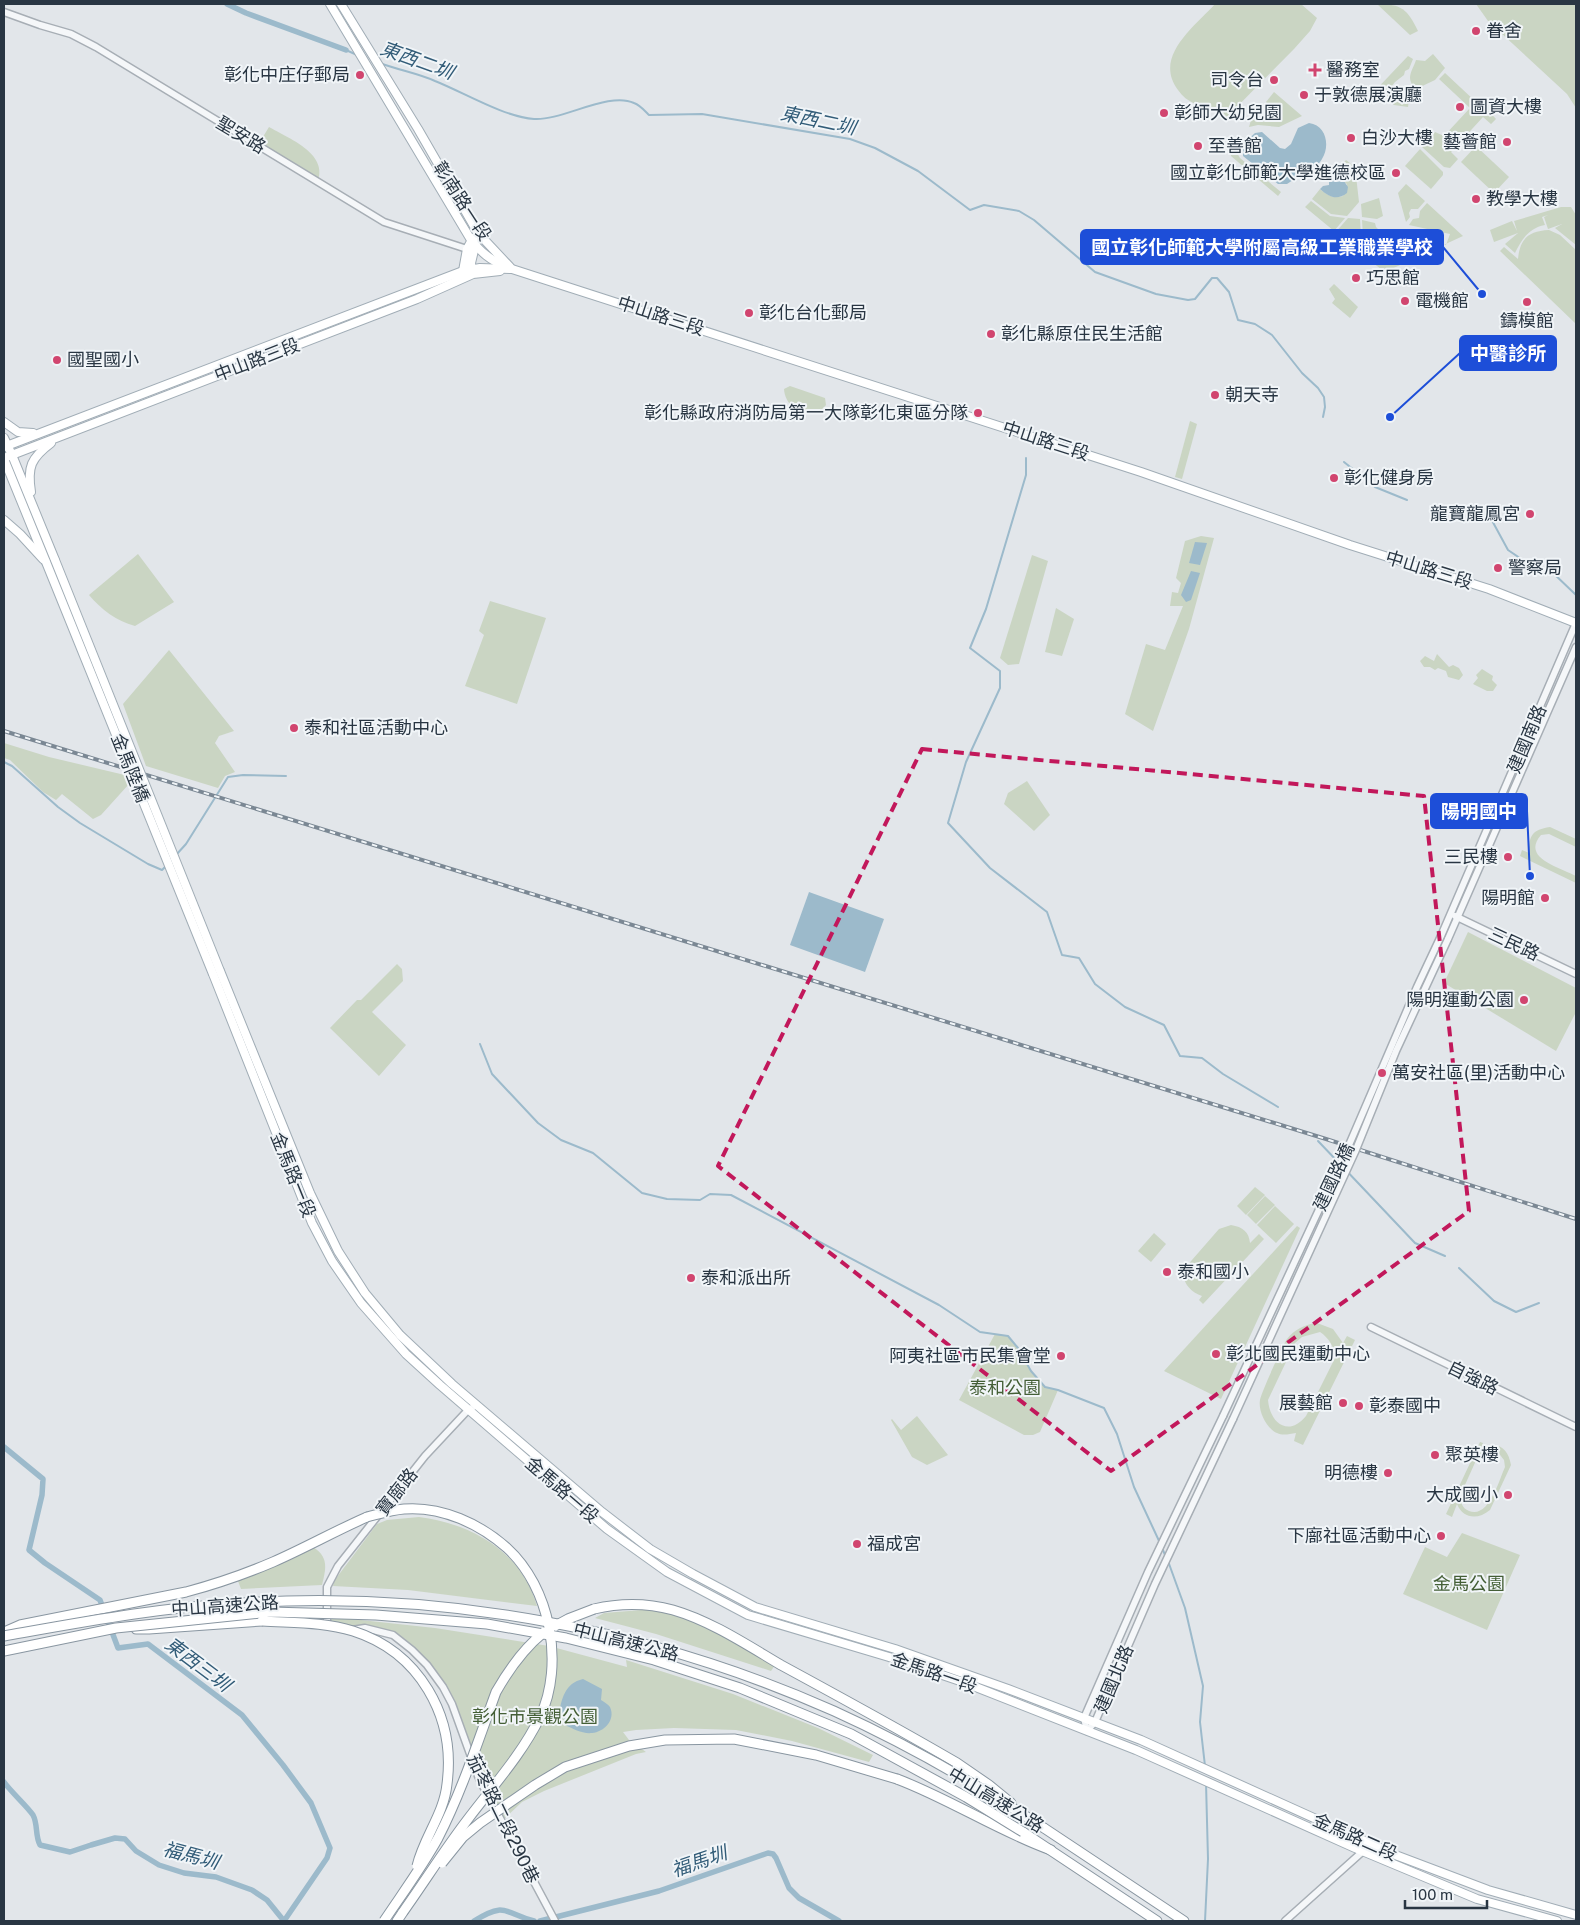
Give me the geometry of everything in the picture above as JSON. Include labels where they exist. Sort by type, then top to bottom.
[{"type":"highway","points":[[4,1632],[20,1625],[186,1592],[207,1586],[274,1562],[367,1517],[403,1509],[424,1509],[459,1518],[495,1537],[524,1566],[546,1611],[552,1652],[547,1696],[540,1716],[517,1755],[446,1848],[403,1912]]},
{"type":"highway","name":"中山高速公路","points":[[4,1636],[162,1610],[243,1602],[324,1600],[381,1602],[469,1610],[605,1634],[709,1663],[788,1692],[886,1737],[971,1783],[1026,1816],[1184,1921]]},
{"type":"highway","points":[[384,1921],[446,1822],[496,1692],[509,1669],[529,1646],[546,1631],[584,1613],[618,1605],[640,1605],[674,1611],[718,1630],[957,1763],[989,1785],[1026,1816]]},
{"type":"highway","name":"中山高速公路","points":[[4,1651],[116,1628],[271,1612],[430,1618],[477,1623],[566,1638],[654,1660],[740,1688],[851,1734],[904,1762],[1023,1832],[1157,1921]]},
{"type":"highway","points":[[116,1628],[149,1630],[262,1621],[323,1624],[369,1637],[395,1653],[414,1671],[434,1699],[444,1724],[449,1750],[448,1784],[444,1799],[432,1830],[420,1853],[414,1875]]},
{"type":"highway","points":[[396,1921],[463,1837],[535,1785],[565,1768],[628,1746],[665,1740],[734,1739],[816,1755],[897,1778],[937,1795],[1020,1839],[1051,1850]]},
{"type":"main road","name":"彰南路一段","points":[[330,4],[474,247],[497,263],[512,269]]},
{"type":"main road","name":"彰南路一段","points":[[341,4],[478,232],[512,269]]},
{"type":"main road","points":[[468,273],[478,232]]},
{"type":"main road","name":"中山路三段","points":[[5,443],[47,431],[468,273],[512,269],[1141,472],[1350,545],[1489,589],[1576,624]]},
{"type":"main road","name":"中山路三段","points":[[4,459],[416,299],[468,273]]},
{"type":"main road","points":[[4,422],[18,432],[26,434],[47,431]]},
{"type":"main road","points":[[32,504],[28,472],[39,452],[59,437]]},
{"type":"main road","points":[[5,443],[12,455],[32,504]]},
{"type":"main road","points":[[4,459],[46,562]]},
{"type":"main road","name":"金馬陸橋","points":[[32,504],[217,973]]},
{"type":"main road","points":[[4,520],[46,562]]},
{"type":"main road","name":"金馬陸橋","points":[[46,562],[217,973]]},
{"type":"main road","name":"金馬路一段","points":[[217,973],[324,1225],[345,1263],[365,1293],[400,1335],[426,1361],[625,1530],[672,1562],[755,1607],[895,1648],[1141,1740]]},
{"type":"main road","name":"金馬路一段","points":[[217,973],[312,1223],[332,1260],[361,1303],[394,1341],[425,1372],[607,1529],[668,1572],[739,1610],[763,1620],[889,1657],[963,1682],[1136,1750]]},
{"type":"main road","name":"金馬路二段","points":[[1141,1740],[1371,1844],[1488,1890],[1576,1915]]},
{"type":"main road","name":"金馬路二段","points":[[1136,1750],[1363,1852],[1477,1899],[1557,1921]]},
{"type":"street","name":"聖安路","points":[[4,12],[40,26],[71,34],[96,47],[384,222],[474,247]]},
{"type":"street","name":"建國南路","points":[[1445,938],[1576,624]]},
{"type":"street","name":"建國南路","points":[[1454,916],[1576,647]]},
{"type":"street","name":"三民路","points":[[1454,916],[1576,974]]},
{"type":"street","name":"建國路橋","points":[[1223,1416],[1349,1145],[1417,987],[1445,938]]},
{"type":"street","name":"建國路橋","points":[[1234,1419],[1354,1152],[1445,938]]},
{"type":"street","name":"自強路","points":[[1370,1327],[1576,1427]]},
{"type":"street","name":"寶廍路","points":[[327,1625],[327,1587],[338,1566],[425,1456],[468,1410],[477,1406]]},
{"type":"street","name":"建國北路","points":[[1087,1731],[1084,1718],[1148,1572],[1223,1416]]},
{"type":"street","name":"建國北路","points":[[1087,1731],[1096,1722],[1155,1584],[1234,1419]]},
{"type":"street","name":"茄苳路二段290巷","points":[[327,1625],[347,1630],[365,1628],[393,1635],[412,1650],[426,1665],[448,1695],[478,1776],[497,1815],[555,1921]]},
{"type":"street","points":[[1285,1921],[1371,1844]]},
{"type":"highlighted area","points":[[922,749],[1424,796],[1469,1211],[1111,1471],[718,1166]]},
{"type":"green space","points":[[1215,4],[1301,4],[1317,18],[1310,31],[1294,49],[1225,119],[1214,109],[1215,107],[1194,103],[1185,98],[1178,90],[1172,78],[1170,66],[1173,54],[1179,43]]},
{"type":"green space","points":[[1377,4],[1392,5],[1403,9],[1418,31],[1410,35]]},
{"type":"green space","points":[[1476,4],[1576,4],[1576,108],[1567,94],[1488,21]]},
{"type":"green space","points":[[1433,54],[1445,68],[1435,80],[1416,89],[1410,78],[1416,60],[1425,61]]},
{"type":"green space","points":[[1408,56],[1413,59],[1409,69],[1405,71],[1404,75],[1395,82],[1383,97],[1376,101],[1370,96]]},
{"type":"green space","points":[[1445,73],[1476,102],[1478,100],[1496,119],[1491,124],[1483,117],[1451,152],[1458,159],[1450,168],[1444,167],[1422,147],[1435,132],[1444,136],[1470,108],[1439,79]]},
{"type":"green space","points":[[1395,85],[1399,85],[1403,95],[1409,99],[1408,107],[1394,105],[1385,98]]},
{"type":"green space","points":[[1274,92],[1302,116],[1279,127],[1258,125],[1249,127],[1251,120],[1261,118],[1270,107],[1266,102]]},
{"type":"green space","points":[[269,127],[295,142],[312,155],[320,171],[318,181],[258,145]]},
{"type":"green space","points":[[1235,143],[1240,158],[1281,192],[1278,196],[1231,156],[1230,148]]},
{"type":"green space","points":[[1476,146],[1509,177],[1494,193],[1461,162]]},
{"type":"green space","points":[[1420,149],[1443,172],[1443,175],[1431,189],[1405,166]]},
{"type":"green space","points":[[1346,160],[1355,167],[1359,202],[1347,216],[1331,214],[1312,199],[1320,189],[1331,196],[1343,196],[1347,184],[1333,174]]},
{"type":"green space","points":[[1406,184],[1425,201],[1418,209],[1411,209],[1410,217],[1406,222],[1398,193]]},
{"type":"green space","points":[[1379,198],[1383,216],[1377,219],[1362,217],[1361,204]]},
{"type":"green space","points":[[1311,201],[1330,216],[1345,218],[1334,231],[1305,207]]},
{"type":"green space","points":[[1427,203],[1463,236],[1447,244],[1450,234],[1409,225],[1413,219],[1419,218],[1420,211]]},
{"type":"green space","points":[[1561,207],[1571,207],[1576,215],[1576,245],[1555,228],[1562,224],[1548,229],[1544,217],[1548,215],[1542,217],[1545,225],[1530,231],[1520,243],[1515,253],[1505,244],[1518,233],[1494,242],[1490,230],[1512,221],[1517,231],[1514,221]]},
{"type":"green space","points":[[1348,218],[1360,219],[1362,254],[1335,233]]},
{"type":"green space","points":[[1362,220],[1375,223],[1381,232],[1364,254]]},
{"type":"green space","points":[[1549,230],[1560,235],[1576,250],[1576,324],[1500,251],[1504,247],[1518,259],[1521,246],[1526,237],[1536,232]]},
{"type":"green space","points":[[1385,233],[1389,236],[1371,256],[1371,259],[1377,265],[1406,238],[1444,245],[1385,272],[1365,257]]},
{"type":"green space","points":[[1334,284],[1358,307],[1350,318],[1332,303],[1335,299],[1329,289]]},
{"type":"green space","points":[[790,386],[825,398],[826,405],[814,413],[800,412],[789,403],[786,396],[784,389]]},
{"type":"green space","points":[[1190,421],[1197,424],[1182,479],[1175,477]]},
{"type":"green space","points":[[1201,536],[1214,538],[1189,629],[1153,731],[1125,714],[1146,644],[1165,650],[1183,606],[1170,606],[1172,592],[1178,593],[1181,583],[1176,578],[1185,541]]},
{"type":"green space","points":[[138,554],[174,602],[135,626],[109,614],[89,595]]},
{"type":"green space","points":[[1032,555],[1048,561],[1019,664],[1008,665],[1000,658]]},
{"type":"green space","points":[[490,601],[546,618],[517,704],[465,686],[484,635],[479,631]]},
{"type":"green space","points":[[1056,608],[1074,619],[1062,656],[1045,652]]},
{"type":"green space","points":[[169,650],[234,731],[219,736],[215,743],[235,772],[225,776],[218,788],[146,766],[123,704]]},
{"type":"green space","points":[[1437,654],[1449,667],[1453,665],[1459,668],[1463,675],[1459,680],[1448,677],[1446,671],[1438,668],[1435,670],[1430,667],[1424,667],[1420,661],[1425,656],[1434,661]]},
{"type":"green space","points":[[1482,669],[1493,676],[1492,680],[1497,685],[1493,691],[1487,691],[1473,684],[1478,678],[1476,675]]},
{"type":"green space","points":[[4,743],[49,757],[129,776],[129,784],[101,815],[93,819],[62,794],[56,800],[43,792],[10,760],[4,758]]},
{"type":"green space","points":[[1027,781],[1050,815],[1034,831],[1004,804],[1008,793]]},
{"type":"green space","points":[[1550,827],[1576,839],[1576,847],[1549,834],[1541,835],[1536,843],[1536,850],[1545,861],[1576,876],[1576,883],[1520,856],[1522,850],[1529,853],[1531,838],[1535,832]]},
{"type":"green space","name":"陽明運動公園","points":[[1468,932],[1576,988],[1576,1012],[1556,1051],[1444,983]]},
{"type":"green space","points":[[397,964],[402,969],[403,981],[372,1012],[406,1045],[379,1076],[330,1028],[357,1000],[361,1000]]},
{"type":"green space","points":[[1255,1187],[1265,1195],[1246,1215],[1237,1206]]},
{"type":"green space","points":[[1265,1196],[1275,1205],[1256,1224],[1247,1215]]},
{"type":"green space","points":[[1275,1206],[1294,1224],[1276,1243],[1257,1225]]},
{"type":"green space","points":[[1231,1225],[1245,1231],[1250,1243],[1259,1234],[1264,1239],[1203,1304],[1199,1300],[1202,1296],[1190,1289],[1185,1282],[1185,1268],[1219,1229]]},
{"type":"green space","points":[[1297,1226],[1300,1228],[1221,1399],[1164,1371]]},
{"type":"green space","points":[[1154,1233],[1166,1244],[1151,1262],[1138,1251]]},
{"type":"green space","points":[[1317,1323],[1333,1329],[1343,1343],[1347,1336],[1355,1340],[1303,1445],[1294,1441],[1296,1433],[1277,1433],[1269,1427],[1262,1414],[1260,1400],[1272,1369],[1287,1339],[1300,1328]],"holes":[[[1320,1332],[1330,1342],[1336,1356],[1306,1416],[1293,1426],[1281,1425],[1272,1416],[1268,1400],[1295,1343],[1302,1337]]]},
{"type":"green space","name":"泰和公園","points":[[995,1334],[1008,1336],[1018,1348],[1031,1371],[1045,1387],[1058,1390],[1040,1432],[1033,1435],[1024,1435],[959,1400]]},
{"type":"green space","points":[[917,1416],[948,1455],[927,1465],[912,1457],[891,1420],[901,1430]]},
{"type":"green space","points":[[1480,1442],[1483,1443],[1480,1450],[1492,1446],[1501,1447],[1510,1459],[1511,1465],[1490,1510],[1481,1515],[1471,1516],[1463,1513],[1457,1504],[1452,1517],[1446,1514]],"holes":[[[1488,1450],[1497,1451],[1504,1460],[1505,1467],[1496,1489],[1488,1504],[1482,1509],[1476,1512],[1469,1511],[1462,1505],[1460,1496],[1478,1456]]]},
{"type":"green space","points":[[419,1517],[458,1526],[492,1544],[507,1556],[519,1570],[530,1587],[537,1606],[408,1590],[333,1586],[334,1581],[377,1524],[387,1520]]},
{"type":"green space","name":"金馬公園","points":[[1462,1533],[1520,1555],[1487,1630],[1403,1594],[1425,1547],[1447,1557]]},
{"type":"green space","points":[[313,1547],[324,1559],[325,1569],[322,1585],[241,1589],[238,1581]]},
{"type":"green space","points":[[654,1609],[692,1621],[777,1662],[771,1671],[656,1634],[595,1618],[604,1613]]},
{"type":"green space","name":"彰化市景觀公園","points":[[333,1617],[435,1628],[549,1646],[627,1667],[626,1660],[733,1694],[818,1728],[873,1755],[869,1762],[792,1741],[736,1730],[674,1728],[623,1732],[629,1740],[646,1752],[636,1754],[544,1791],[522,1802],[501,1822],[482,1784],[464,1732],[436,1676],[395,1637],[334,1627],[330,1621]]},
{"type":"water","points":[[1309,123],[1320,128],[1323,132],[1326,149],[1321,161],[1309,169],[1310,174],[1305,179],[1299,176],[1287,184],[1278,184],[1243,156],[1243,144],[1255,133],[1262,132],[1280,148],[1285,149],[1291,144],[1298,128]]},
{"type":"water","points":[[1333,174],[1344,181],[1348,187],[1347,193],[1340,197],[1330,196],[1320,189],[1323,186],[1329,185],[1329,179]]},
{"type":"water","points":[[1195,542],[1207,543],[1200,565],[1189,563]]},
{"type":"water","points":[[1191,571],[1200,573],[1191,600],[1186,602],[1181,595]]},
{"type":"water","points":[[809,892],[884,919],[865,972],[790,945]]},
{"type":"water","points":[[583,1679],[602,1689],[601,1700],[610,1707],[611,1712],[610,1721],[605,1728],[592,1733],[585,1733],[565,1725],[564,1719],[559,1716],[561,1704],[568,1688]]},
{"type":"waterway","name":"東西二圳","points":[[227,4],[246,13],[346,50]]},
{"type":"waterway","name":"東西二圳","points":[[346,50],[357,55]]},
{"type":"waterway","name":"東西二圳","points":[[380,63],[428,78],[497,109],[522,117],[534,119],[558,116],[599,103],[624,100],[636,104],[649,115],[702,114],[850,139],[875,148],[918,171],[970,210],[984,205],[1019,211],[1034,220],[1095,272],[1156,294],[1188,300],[1195,299],[1212,278],[1217,278],[1229,292],[1238,320],[1255,324],[1272,335],[1302,373],[1318,388],[1324,397],[1323,417]]},
{"type":"waterway","points":[[1026,458],[1026,475],[986,609],[970,648],[1000,671],[1000,688],[966,762],[948,823],[990,868],[1047,912],[1062,955],[1079,958],[1095,984],[1125,1007],[1164,1025],[1180,1056],[1202,1058],[1223,1074],[1278,1107]]},
{"type":"waterway","name":"東西二圳","points":[[1344,462],[1375,487],[1407,500]]},
{"type":"waterway","name":"東西二圳","points":[[1489,515],[1508,550],[1527,563],[1551,571],[1576,595]]},
{"type":"waterway","points":[[4,762],[12,766],[58,807],[80,823],[148,864],[162,870],[166,866]]},
{"type":"waterway","points":[[176,855],[186,844],[228,777],[243,775],[286,776]]},
{"type":"waterway","points":[[480,1044],[492,1074],[538,1123],[561,1140],[593,1153],[642,1193],[667,1199],[700,1200],[710,1194],[731,1195],[939,1305],[980,1332],[1008,1336],[1018,1348],[1031,1371],[1045,1387],[1058,1390],[1104,1408],[1117,1434],[1134,1487],[1160,1543]]},
{"type":"waterway","points":[[1318,1141],[1339,1163]]},
{"type":"waterway","points":[[1342,1166],[1415,1243],[1445,1256]]},
{"type":"waterway","points":[[1459,1268],[1494,1301],[1516,1312],[1539,1303]]},
{"type":"waterway","name":"東西三圳","points":[[4,1447],[43,1479],[42,1495],[29,1550],[100,1600],[118,1648],[148,1644],[242,1715],[311,1803],[330,1848],[327,1858],[284,1921],[267,1900],[252,1890],[216,1877],[184,1873],[159,1865],[136,1851],[125,1839],[115,1838],[70,1852],[40,1845],[33,1815],[4,1782]]},
{"type":"waterway","points":[[1162,1548],[1166,1557]]},
{"type":"waterway","points":[[1168,1561],[1185,1608],[1203,1686],[1200,1722],[1205,1766]]},
{"type":"waterway","points":[[1205,1921],[1208,1859],[1206,1783]]},
{"type":"waterway","name":"福馬圳","points":[[540,1921],[659,1891],[768,1853],[773,1854],[776,1858],[789,1888],[799,1898],[839,1921]]},
{"type":"waterway","name":"福馬圳","points":[[474,1921],[493,1911],[499,1910],[505,1910],[534,1921]]},
{"type":"railway","points":[[4,731],[1326,1139],[1576,1219]]},
{"type":"place","name":"眷舍","points":[[1476,31]]},
{"type":"place","name":"醫務室","points":[[1315,70]]},
{"type":"place","name":"彰化中庄仔郵局","points":[[360,75]]},
{"type":"place","name":"司令台","points":[[1274,80]]},
{"type":"place","name":"于敦德展演廳","points":[[1304,95]]},
{"type":"place","name":"圖資大樓","points":[[1460,107]]},
{"type":"place","name":"彰師大幼兒園","points":[[1164,113]]},
{"type":"place","name":"白沙大樓","points":[[1351,138]]},
{"type":"place","name":"藝薈館","points":[[1507,142]]},
{"type":"place","name":"至善館","points":[[1198,146]]},
{"type":"place","name":"國立彰化師範大學進德校區","points":[[1396,173]]},
{"type":"place","name":"教學大樓","points":[[1476,199]]},
{"type":"place","name":"巧思館","points":[[1356,278]]},
{"type":"place","name":"國立彰化師範大學附屬高級工業職業學校","points":[[1482,294]]},
{"type":"place","name":"電機館","points":[[1405,301]]},
{"type":"place","name":"鑄模館","points":[[1527,302]]},
{"type":"place","name":"彰化台化郵局","points":[[749,313]]},
{"type":"place","name":"彰化縣原住民生活館","points":[[991,334]]},
{"type":"place","name":"國聖國小","points":[[57,360]]},
{"type":"place","name":"朝天寺","points":[[1215,395]]},
{"type":"place","name":"彰化縣政府消防局第一大隊彰化東區分隊","points":[[978,413]]},
{"type":"place","name":"中醫診所","points":[[1390,417]]},
{"type":"place","name":"彰化健身房","points":[[1334,478]]},
{"type":"place","name":"龍寶龍鳳宮","points":[[1530,514]]},
{"type":"place","name":"警察局","points":[[1498,568]]},
{"type":"place","name":"泰和社區活動中心","points":[[294,728]]},
{"type":"place","name":"三民樓","points":[[1508,857]]},
{"type":"place","name":"陽明國中","points":[[1530,876]]},
{"type":"place","name":"陽明館","points":[[1545,898]]},
{"type":"place","name":"陽明運動公園","points":[[1524,1000]]},
{"type":"place","name":"萬安社區(里)活動中心","points":[[1382,1073]]},
{"type":"place","name":"泰和國小","points":[[1167,1272]]},
{"type":"place","name":"泰和派出所","points":[[691,1278]]},
{"type":"place","name":"彰北國民運動中心","points":[[1216,1354]]},
{"type":"place","name":"阿夷社區市民集會堂","points":[[1061,1356]]},
{"type":"place","name":"展藝館","points":[[1343,1403]]},
{"type":"place","name":"彰泰國中","points":[[1359,1406]]},
{"type":"place","name":"聚英樓","points":[[1435,1455]]},
{"type":"place","name":"明德樓","points":[[1388,1473]]},
{"type":"place","name":"大成國小","points":[[1508,1495]]},
{"type":"place","name":"下廍社區活動中心","points":[[1441,1536]]},
{"type":"place","name":"福成宮","points":[[857,1544]]}]
